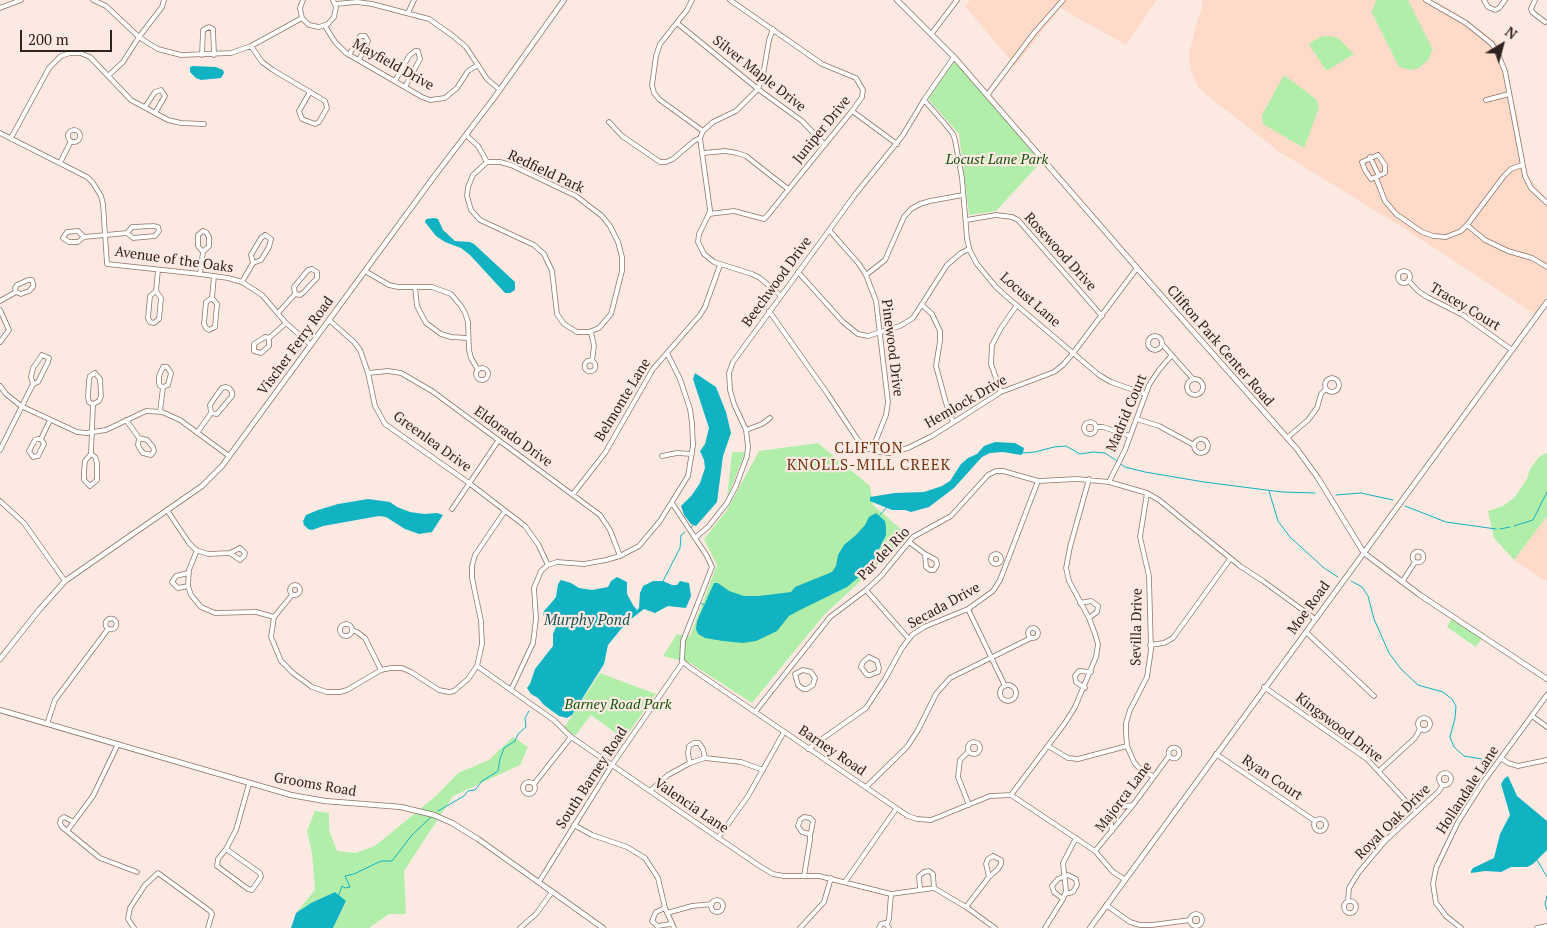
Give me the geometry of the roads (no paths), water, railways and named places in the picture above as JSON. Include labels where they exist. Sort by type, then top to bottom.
[{"type":"street","points":[[0,8],[19,0]]},
{"type":"street","points":[[93,0],[106,6],[139,37],[158,49],[181,55],[231,53],[252,46],[302,18]]},
{"type":"street","points":[[108,76],[123,62],[162,7],[164,0]]},
{"type":"street","points":[[303,0],[300,8],[302,18],[312,26],[325,26],[334,17],[334,2],[357,2],[429,19],[466,47],[487,79],[500,90]]},
{"type":"street","points":[[408,13],[414,0]]},
{"type":"street","name":"Vischer Ferry Road","points":[[0,659],[65,581],[202,486],[212,476],[229,456],[500,90],[564,0]]},
{"type":"street","points":[[692,0],[687,10],[660,44],[656,56],[652,85],[654,93],[665,104],[703,131]]},
{"type":"street","name":"Juniper Drive","points":[[709,214],[734,211],[764,219],[852,111],[862,97],[863,90],[856,78],[822,64],[730,0]]},
{"type":"street","name":"Clifton Park Center Road","points":[[896,0],[932,33],[988,94],[1137,268],[1287,438],[1318,478],[1364,553],[1402,582],[1547,678]]},
{"type":"street","points":[[932,33],[957,0]]},
{"type":"street","points":[[988,94],[1034,33],[1063,0]]},
{"type":"street","points":[[1426,0],[1466,23],[1492,44],[1502,62],[1525,176],[1531,188],[1547,203]]},
{"type":"street","points":[[1484,0],[1488,7],[1495,10],[1505,0]]},
{"type":"street","points":[[1535,0],[1531,9],[1545,22]]},
{"type":"street","name":"Silver Maple Drive","points":[[677,23],[758,89],[802,120],[825,145]]},
{"type":"street","name":"Mayfield Drive","points":[[325,26],[334,42],[349,55],[430,100],[446,98],[457,88],[468,71],[478,65]]},
{"type":"street","points":[[202,55],[204,30],[208,27],[214,30],[214,55]]},
{"type":"street","points":[[773,29],[768,40],[763,75],[758,89],[736,111],[713,122],[703,131],[700,138],[709,214],[699,234],[698,242],[704,254],[720,265],[752,274],[760,278],[780,295]]},
{"type":"street","points":[[349,55],[360,36],[366,36],[367,46],[359,60]]},
{"type":"street","points":[[252,46],[262,62],[325,100],[327,108],[319,122],[315,124],[302,119],[299,111],[310,92]]},
{"type":"street","points":[[395,81],[409,56],[418,51],[420,59],[405,87]]},
{"type":"street","points":[[11,138],[50,68],[61,56],[70,53],[80,53],[90,57],[131,100],[168,120],[181,123],[204,124]]},
{"type":"street","name":"Beechwood Drive","points":[[695,538],[708,527],[722,510],[736,486],[747,456],[746,430],[730,390],[729,373],[737,354],[829,230],[897,144],[924,100],[954,57]]},
{"type":"street","points":[[145,107],[154,92],[161,90],[165,96],[155,113]]},
{"type":"street","points":[[1486,100],[1509,94]]},
{"type":"street","name":"Locust Lane","points":[[924,100],[953,134],[962,178],[969,249],[977,264],[996,287],[1104,378],[1145,394]]},
{"type":"street","points":[[852,111],[897,144]]},
{"type":"street","points":[[609,122],[622,136],[660,162],[673,159],[700,138]]},
{"type":"street","name":"Avenue of the Oaks","points":[[0,133],[88,178],[98,189],[104,204],[108,264],[200,274],[242,282],[262,295],[286,323],[311,345]]},
{"type":"street","name":"Redfield Park","points":[[466,135],[478,146],[487,162]]},
{"type":"street","points":[[60,163],[71,141]]},
{"type":"street","points":[[703,154],[725,151],[746,156],[788,189]]},
{"type":"street","points":[[1378,154],[1385,165],[1385,173],[1371,179],[1362,162],[1370,157],[1378,154]]},
{"type":"street","points":[[1370,157],[1385,201],[1396,214],[1422,232],[1433,236],[1446,237],[1461,232],[1504,176],[1511,169],[1522,165]]},
{"type":"street","name":"Redfield Park","points":[[487,162],[500,162],[511,165],[570,193],[593,208],[610,226],[618,242],[622,257],[620,286],[611,314],[605,322],[591,332],[577,332],[570,329],[560,319],[556,308],[552,270],[540,250],[524,240],[488,225],[476,217],[471,210],[468,200],[468,187],[473,175],[487,162]]},
{"type":"street","points":[[866,275],[885,260],[904,217],[911,209],[930,201],[963,195]]},
{"type":"street","name":"Rosewood Drive","points":[[966,220],[996,215],[1012,217],[1018,220],[1102,316]]},
{"type":"street","points":[[84,237],[78,231],[67,232],[63,238],[66,242],[74,243],[84,237],[127,233],[134,238],[155,236],[159,231],[158,227],[153,226],[132,227],[127,233]]},
{"type":"street","points":[[1467,226],[1485,240],[1508,251],[1532,258],[1547,267]]},
{"type":"street","name":"Pinewood Drive","points":[[829,230],[850,252],[866,275],[876,302],[888,402],[884,422],[872,450]]},
{"type":"street","points":[[200,274],[203,252],[208,246],[209,237],[206,232],[198,236],[198,246],[203,252]]},
{"type":"street","points":[[242,282],[253,263],[261,260],[269,247],[271,239],[269,236],[265,235],[261,238],[255,247],[251,255],[253,263]]},
{"type":"street","points":[[798,272],[843,322],[858,334],[868,336],[908,322],[916,314],[947,265],[969,249]]},
{"type":"street","name":"Belmonte Lane","points":[[573,494],[604,453],[648,377],[700,315],[705,307],[720,265]]},
{"type":"street","name":"Hemlock Drive","points":[[872,450],[884,453],[908,448],[938,432],[1002,392],[1054,372],[1074,352],[1137,268]]},
{"type":"street","points":[[156,291],[150,296],[148,318],[150,322],[154,323],[159,319],[161,298],[156,291],[158,270]]},
{"type":"street","points":[[278,313],[295,294],[294,287],[308,270],[315,270],[318,275],[317,278],[300,295],[295,294]]},
{"type":"street","points":[[365,271],[389,286],[398,288],[432,287],[442,290],[457,300],[468,322],[471,358],[478,370]]},
{"type":"street","points":[[212,298],[206,302],[204,319],[205,327],[209,330],[215,327],[217,304],[212,298],[214,276]]},
{"type":"street","points":[[0,300],[16,292],[21,294],[29,291],[33,287],[32,280],[23,281],[17,285],[15,288],[16,292]]},
{"type":"street","name":"Tracey Court","points":[[1408,280],[1427,297],[1463,315],[1512,350]]},
{"type":"street","points":[[415,288],[417,306],[426,323],[441,334],[451,337],[468,338]]},
{"type":"street","name":"Moe Road","points":[[1090,928],[1264,687],[1547,302]]},
{"type":"street","points":[[922,305],[932,314],[940,331],[936,366],[953,422]]},
{"type":"street","points":[[1002,392],[992,364],[992,345],[1017,305]]},
{"type":"street","points":[[0,310],[9,330],[0,342]]},
{"type":"street","points":[[769,311],[827,392],[858,440],[866,448],[872,450]]},
{"type":"street","name":"Greenlea Drive","points":[[329,320],[354,342],[360,350],[368,373],[375,406],[385,424],[469,483],[525,526],[533,536],[548,565]]},
{"type":"street","points":[[269,338],[269,346],[261,353],[254,351],[254,344],[262,338],[269,338],[286,323]]},
{"type":"street","points":[[591,332],[594,346],[592,361]]},
{"type":"street","points":[[1162,344],[1171,356],[1202,385],[1202,390],[1196,395],[1190,394],[1187,389],[1188,384],[1194,379]]},
{"type":"street","points":[[511,690],[533,643],[536,619],[534,588],[538,576],[548,565],[563,562],[592,563],[620,556],[645,542],[688,476],[692,454],[690,409],[680,379],[667,353]]},
{"type":"street","points":[[0,450],[33,384],[38,382],[45,371],[49,358],[46,356],[42,355],[38,358],[33,368],[31,377],[33,384]]},
{"type":"street","name":"Madrid Court","points":[[1109,482],[1137,419],[1145,394],[1155,375],[1171,356]]},
{"type":"street","points":[[163,367],[167,367],[172,373],[168,385],[163,387],[160,386],[159,376],[163,367]]},
{"type":"street","name":"Eldorado Drive","points":[[368,373],[388,370],[408,376],[432,391],[603,518],[620,556]]},
{"type":"street","points":[[95,373],[100,379],[101,389],[99,401],[93,404],[89,402],[88,397],[89,380],[90,376],[95,373]]},
{"type":"street","points":[[1334,377],[1338,380],[1340,385],[1337,390],[1332,392],[1326,389],[1325,382],[1328,378],[1334,377]]},
{"type":"street","points":[[0,386],[2,394],[21,406],[77,432],[91,433],[106,430],[146,411],[172,415],[229,456]]},
{"type":"street","points":[[160,412],[163,387]]},
{"type":"street","points":[[197,433],[211,413],[210,405],[216,396],[222,388],[230,388],[232,396],[217,414],[211,413]]},
{"type":"street","points":[[1287,438],[1312,415],[1317,408],[1321,394],[1326,389]]},
{"type":"street","points":[[91,454],[84,461],[84,480],[90,486],[96,480],[95,457],[91,454],[93,404]]},
{"type":"street","points":[[746,430],[762,424],[770,418]]},
{"type":"street","points":[[1137,419],[1159,426],[1194,445]]},
{"type":"street","points":[[41,439],[50,420]]},
{"type":"street","points":[[126,420],[139,438],[147,440],[153,447],[154,452],[151,455],[143,453],[140,449],[138,445],[139,438]]},
{"type":"street","points":[[1096,427],[1103,427],[1130,436]]},
{"type":"street","points":[[41,439],[44,444],[41,451],[38,456],[33,457],[29,451],[30,446],[34,440],[41,439]]},
{"type":"street","points":[[452,509],[498,441]]},
{"type":"street","points":[[662,456],[677,453],[692,454]]},
{"type":"street","name":"Par del Rio","points":[[755,712],[830,617],[866,590],[885,572],[916,534],[951,516],[991,473],[1003,471],[1038,481],[1089,479],[1109,482],[1147,493],[1159,500],[1230,559],[1315,619]]},
{"type":"street","points":[[1089,479],[1066,568],[1069,581],[1089,618],[1098,644],[1096,657],[1076,707],[1011,795],[1095,852],[1113,872],[1124,879]]},
{"type":"street","name":"Secada Drive","points":[[808,749],[860,713],[872,701],[909,639],[924,627],[968,609],[993,591],[1000,580],[1038,481]]},
{"type":"street","name":"Sevilla Drive","points":[[1147,493],[1140,537],[1149,576],[1150,645],[1147,677],[1126,722],[1127,746],[1131,757],[1138,767],[1154,778]]},
{"type":"street","points":[[0,501],[24,523],[65,581]]},
{"type":"street","points":[[672,503],[712,567],[687,629],[681,657],[683,662]]},
{"type":"street","points":[[0,510],[4,504]]},
{"type":"street","points":[[167,510],[189,543],[197,550],[208,554],[230,553]]},
{"type":"street","points":[[292,594],[274,617],[271,637],[281,661],[312,687],[327,692],[340,692],[347,690],[381,670],[402,668],[439,690],[449,692],[458,688],[468,679],[477,666],[482,637],[479,604],[472,578],[473,563],[479,547],[505,511]]},
{"type":"street","points":[[909,542],[925,554]]},
{"type":"street","points":[[197,550],[188,573],[188,586],[196,602],[207,611],[215,613],[256,612],[274,617]]},
{"type":"street","points":[[1150,645],[1164,643],[1173,638],[1230,559]]},
{"type":"street","points":[[1000,562],[1006,564]]},
{"type":"street","points":[[1402,582],[1415,562]]},
{"type":"street","points":[[188,573],[176,576],[172,582],[178,588],[188,586]]},
{"type":"street","points":[[866,590],[909,639]]},
{"type":"street","points":[[1080,603],[1091,601],[1098,606],[1097,612],[1089,618]]},
{"type":"street","points":[[968,609],[1005,686]]},
{"type":"street","points":[[48,724],[55,700],[108,629]]},
{"type":"street","points":[[352,630],[365,638],[381,670]]},
{"type":"street","points":[[1306,632],[1374,696]]},
{"type":"street","points":[[866,788],[907,747],[936,694],[950,678],[1031,638]]},
{"type":"street","points":[[866,658],[872,658],[879,666],[878,672],[867,675],[862,671],[861,665],[866,658]]},
{"type":"street","name":"Barney Road","points":[[683,662],[896,809],[917,819],[931,820],[990,796],[1011,795]]},
{"type":"street","name":"South Barney Road","points":[[539,882],[612,765],[683,662]]},
{"type":"street","name":"Valencia Lane","points":[[477,666],[555,721],[571,737],[773,874],[830,878],[891,894],[934,888]]},
{"type":"street","points":[[789,669],[795,674],[798,685],[803,689],[809,689],[815,682],[813,675],[807,671],[801,670],[795,674]]},
{"type":"street","points":[[1085,688],[1076,682],[1074,676],[1079,671],[1091,672]]},
{"type":"street","points":[[878,672],[885,679]]},
{"type":"street","points":[[1005,686],[1010,686],[1016,690],[1016,697],[1012,700],[1005,701],[1001,697],[1001,690],[1005,686]]},
{"type":"street","name":"Kingswood Drive","points":[[1264,687],[1356,751],[1379,771],[1416,812]]},
{"type":"street","name":"Hollandale Lane","points":[[1461,928],[1446,916],[1436,902],[1433,884],[1436,868],[1458,822],[1484,781],[1547,695]]},
{"type":"street","name":"Grooms Road","points":[[0,710],[250,784],[308,798],[344,803],[401,807],[434,815],[452,823],[478,839],[602,928]]},
{"type":"street","points":[[1532,716],[1547,727]]},
{"type":"street","points":[[1379,771],[1415,738],[1420,729]]},
{"type":"street","points":[[718,838],[748,796],[784,732]]},
{"type":"street","points":[[534,784],[571,737]]},
{"type":"street","points":[[690,763],[688,750],[691,744],[694,743],[702,745],[705,758]]},
{"type":"street","points":[[67,831],[90,803],[118,744]]},
{"type":"street","points":[[1048,746],[1068,758],[1078,759],[1127,746]]},
{"type":"street","points":[[969,751],[960,760],[958,777],[969,805]]},
{"type":"street","name":"Ryan Court","points":[[1216,754],[1315,821]]},
{"type":"street","name":"Majorca Lane","points":[[1095,852],[1154,778],[1169,756]]},
{"type":"street","points":[[650,791],[668,775],[690,763],[705,758],[741,762],[762,770]]},
{"type":"street","points":[[1501,758],[1508,763],[1518,766],[1547,760]]},
{"type":"street","points":[[226,849],[260,872],[261,877],[252,890],[217,866],[216,861],[226,849],[236,830],[250,784]]},
{"type":"street","name":"Royal Oak Drive","points":[[1348,901],[1350,888],[1359,872],[1385,841],[1438,792],[1443,785]]},
{"type":"street","points":[[1112,832],[1110,818],[1112,811],[1123,806],[1133,805]]},
{"type":"street","points":[[845,882],[896,809]]},
{"type":"street","points":[[74,822],[64,817],[60,823],[62,827],[100,858],[137,872]]},
{"type":"street","points":[[804,876],[810,833],[813,825],[812,820],[808,817],[801,818],[798,825],[799,830],[806,834],[810,833]]},
{"type":"street","points":[[574,825],[592,836],[626,846],[645,858],[658,878],[666,911],[673,926],[657,926],[652,921],[656,912],[666,911],[692,906],[712,904]]},
{"type":"street","points":[[1045,928],[1065,894],[1063,862],[1076,838]]},
{"type":"street","points":[[966,907],[1001,864],[1001,860],[996,856],[990,857],[987,861],[986,871],[989,877]]},
{"type":"street","points":[[920,889],[920,876],[928,871],[933,874],[934,888],[966,907],[995,928]]},
{"type":"street","points":[[134,928],[128,919],[130,908],[145,885],[158,873],[210,911],[212,914],[208,928]]},
{"type":"street","points":[[1063,899],[1054,892],[1052,886],[1055,881],[1064,876],[1072,877],[1078,882],[1073,892],[1065,894]]},
{"type":"street","points":[[800,928],[821,907],[827,897],[830,878]]},
{"type":"street","points":[[520,928],[536,914],[552,892]]},
{"type":"street","points":[[879,928],[881,924],[888,926],[891,894]]},
{"type":"street","points":[[1106,905],[1130,922],[1140,924],[1160,924],[1190,920]]},
{"type":"street","points":[[1537,928],[1547,926]]},
{"type":"water","points":[[190,67],[216,67],[223,70],[224,73],[221,78],[201,80],[190,72]]},
{"type":"water","points":[[426,219],[438,219],[443,230],[455,241],[474,244],[515,282],[515,290],[505,293],[470,255],[461,248],[445,242],[436,236],[425,222]]},
{"type":"water","points":[[695,373],[716,387],[726,412],[731,433],[723,456],[717,502],[696,526],[691,524],[684,515],[681,506],[700,483],[705,468],[700,451],[705,444],[709,428],[693,379]]},
{"type":"water","points":[[995,442],[1015,443],[1024,448],[1023,453],[1021,455],[1003,452],[990,453],[982,457],[954,488],[929,507],[911,512],[892,510],[870,501],[870,497],[895,493],[924,492],[942,486],[950,481],[961,464],[968,458],[977,454],[984,446]]},
{"type":"water","points":[[368,499],[390,502],[410,512],[443,515],[432,532],[419,534],[405,529],[386,517],[379,516],[323,526],[312,530],[304,525],[303,521],[306,515],[318,510],[338,504]]},
{"type":"water","points":[[876,513],[885,521],[886,527],[886,535],[877,558],[866,571],[847,587],[789,616],[777,631],[756,641],[743,643],[723,641],[705,638],[698,634],[696,629],[697,621],[714,583],[718,583],[729,591],[744,596],[791,592],[795,587],[832,572],[844,545],[865,525],[869,517]]},
{"type":"water","name":"Murphy Pond","points":[[617,577],[627,582],[627,594],[637,610],[643,586],[653,581],[663,581],[672,585],[677,585],[680,581],[689,583],[691,596],[686,608],[668,606],[655,613],[644,609],[626,623],[608,645],[604,664],[572,715],[567,718],[559,716],[531,694],[527,688],[535,669],[553,646],[553,634],[556,627],[543,615],[544,611],[556,597],[558,584],[561,580],[579,588],[592,590],[608,587],[611,581]]},
{"type":"water","points":[[1508,776],[1517,796],[1547,821],[1547,850],[1533,864],[1527,867],[1511,867],[1501,872],[1485,871],[1471,873],[1473,868],[1494,858],[1500,834],[1510,815],[1501,784]]},
{"type":"water","points":[[335,892],[346,901],[333,928],[291,928],[296,913],[311,903]]},
{"type":"waterway","points":[[1023,453],[1066,446],[1080,454],[1105,453],[1117,461]]},
{"type":"waterway","points":[[1121,464],[1125,467],[1145,472],[1204,482],[1282,492],[1315,493]]},
{"type":"waterway","points":[[1269,491],[1278,521],[1290,537],[1324,568],[1338,577]]},
{"type":"waterway","points":[[1514,526],[1533,520],[1547,492]]},
{"type":"waterway","points":[[1336,495],[1361,493],[1393,500]]},
{"type":"waterway","points":[[1405,506],[1446,522],[1496,529]]},
{"type":"waterway","points":[[880,515],[887,507]]},
{"type":"waterway","points":[[1500,529],[1510,527]]},
{"type":"waterway","points":[[663,581],[680,548],[681,535],[685,532]]},
{"type":"waterway","points":[[1351,581],[1362,587],[1368,596],[1374,619],[1389,653],[1401,669],[1418,685],[1443,692],[1452,699],[1456,706],[1450,737],[1454,747],[1464,756],[1482,759],[1489,764]]},
{"type":"waterway","points":[[438,811],[464,796],[468,791],[475,790],[482,781],[498,771],[504,748],[515,741],[518,734],[526,727],[525,718],[529,711]]},
{"type":"waterway","points":[[338,897],[342,886],[345,888],[350,887],[345,876],[354,874],[381,861],[392,861],[412,835],[431,817]]},
{"type":"waterway","points":[[1537,860],[1547,877]]},
{"type":"waterway","points":[[1547,896],[1545,904],[1547,910]]},
{"type":"district","name":"CLIFTON KNOLLS-MILL CREEK","points":[[869,458]]},
{"type":"park label","name":"Locust Lane Park","points":[[997,160]]},
{"type":"park label","name":"Barney Road Park","points":[[618,705]]}]
